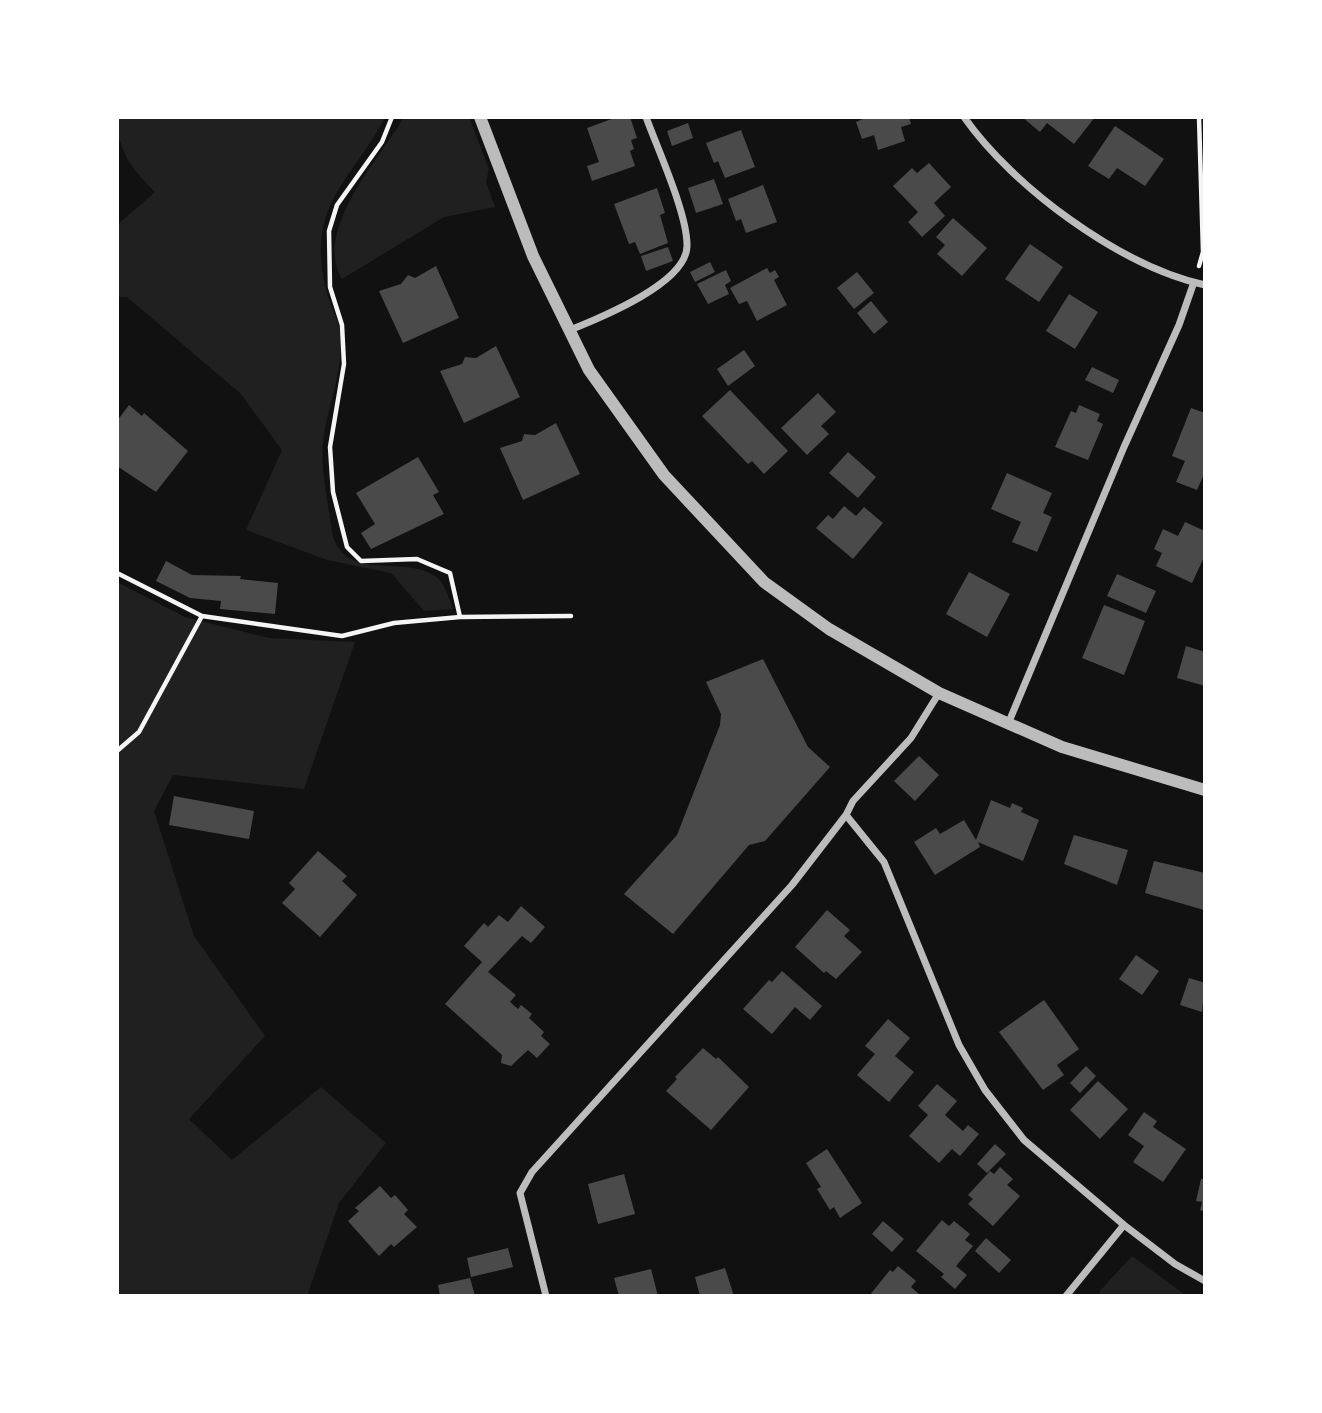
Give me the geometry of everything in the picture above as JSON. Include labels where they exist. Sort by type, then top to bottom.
[{"type":"street","points":[[480,117],[533,256],[589,370],[664,475],[764,582],[829,629],[939,693],[1062,747],[1205,790]]},
{"type":"street","points":[[570,330],[639,297],[664,281],[682,263],[688,246],[683,223],[646,117]]},
{"type":"street","points":[[964,117],[1018,181],[1079,224],[1159,270],[1205,285]]},
{"type":"street","points":[[1008,724],[1124,447],[1179,325],[1194,282]]},
{"type":"street","points":[[546,1296],[520,1193],[533,1172],[792,885],[853,802],[911,738],[939,693]]},
{"type":"street","points":[[846,815],[884,862],[959,1045],[985,1090],[1024,1140],[1124,1225],[1175,1264],[1205,1281]]},
{"type":"street","points":[[1066,1296],[1124,1225]]},
{"type":"path","points":[[392,117],[382,142],[337,205],[329,231],[330,287],[342,324],[344,363],[330,447],[333,492],[347,547],[361,561],[417,559],[450,573],[460,617]]},
{"type":"path","points":[[1194,282],[1203,252],[1199,117]]},
{"type":"path","points":[[117,573],[202,616],[342,636],[394,623],[460,617],[571,616]]},
{"type":"path","points":[[117,751],[139,732],[202,616]]},
{"type":"shaded area","points":[[117,117],[385,117],[341,185],[327,213],[322,236],[324,281],[341,337],[339,368],[323,442],[325,488],[332,533],[339,549],[350,558],[364,563],[426,571],[439,579],[453,609],[424,611],[391,573],[327,560],[246,530],[282,450],[240,393],[127,297],[117,297],[117,225],[155,192],[127,159],[120,140]]},
{"type":"shaded area","points":[[404,117],[469,117],[489,169],[486,182],[495,207],[444,217],[342,279],[335,260],[336,239],[342,217],[366,173]]},
{"type":"shaded area","points":[[117,582],[185,617],[269,638],[355,642],[304,789],[173,775],[154,811],[194,936],[265,1036],[189,1119],[232,1160],[321,1087],[386,1143],[339,1203],[307,1296],[117,1296]]},
{"type":"shaded area","points":[[1132,1256],[1187,1296],[1103,1296],[1099,1292]]},
{"type":"building","points":[[617,117],[630,117],[637,138],[631,140],[634,149],[630,151],[635,166],[592,181],[587,166],[599,162],[587,128]]},
{"type":"building","points":[[867,117],[909,117],[911,124],[901,127],[905,141],[878,150],[874,135],[862,139],[856,122]]},
{"type":"building","points":[[1022,117],[1095,117],[1074,144],[1047,123],[1040,132]]},
{"type":"building","points":[[688,123],[693,138],[672,146],[667,131]]},
{"type":"building","points":[[1115,126],[1164,159],[1145,186],[1117,168],[1109,179],[1088,166]]},
{"type":"building","points":[[741,130],[755,167],[725,178],[718,161],[714,163],[706,143]]},
{"type":"building","points":[[929,163],[951,187],[934,203],[945,216],[922,237],[908,222],[918,212],[893,186],[912,168],[917,173]]},
{"type":"building","points":[[714,179],[723,204],[696,213],[688,188]]},
{"type":"building","points":[[763,185],[777,222],[746,233],[741,219],[736,221],[728,199]]},
{"type":"building","points":[[657,188],[665,213],[660,215],[668,243],[640,254],[635,242],[629,244],[614,204]]},
{"type":"building","points":[[953,218],[987,248],[962,276],[937,254],[945,245],[936,237]]},
{"type":"building","points":[[1030,244],[1063,267],[1039,302],[1005,279]]},
{"type":"building","points":[[668,247],[673,261],[646,271],[641,256]]},
{"type":"building","points":[[710,262],[715,272],[695,282],[690,272]]},
{"type":"building","points":[[436,266],[459,318],[403,343],[379,291],[401,284],[408,275],[415,278]]},
{"type":"building","points":[[767,268],[770,273],[775,270],[779,277],[774,280],[787,305],[757,321],[747,301],[739,304],[730,288]]},
{"type":"building","points":[[726,270],[731,281],[725,285],[729,294],[708,304],[697,284]]},
{"type":"building","points":[[857,272],[874,293],[854,309],[837,288]]},
{"type":"building","points":[[1069,294],[1098,312],[1075,349],[1046,331]]},
{"type":"building","points":[[871,301],[888,322],[874,334],[857,313]]},
{"type":"building","points":[[496,346],[520,397],[464,423],[440,371],[462,364],[465,357],[476,358]]},
{"type":"building","points":[[744,350],[755,366],[728,386],[717,369]]},
{"type":"building","points":[[1092,367],[1119,380],[1113,393],[1085,380]]},
{"type":"building","points":[[730,390],[788,451],[764,474],[752,461],[748,464],[702,416]]},
{"type":"building","points":[[818,393],[836,412],[821,426],[829,434],[807,455],[781,428]]},
{"type":"building","points":[[129,405],[142,416],[144,413],[188,451],[156,492],[117,466],[117,421]]},
{"type":"building","points":[[1079,405],[1100,414],[1097,421],[1103,424],[1088,460],[1055,447],[1071,411],[1076,413]]},
{"type":"building","points":[[1191,408],[1205,413],[1205,472],[1197,490],[1176,482],[1185,461],[1172,456]]},
{"type":"building","points":[[556,423],[580,474],[523,500],[500,448],[522,441],[524,434],[535,435]]},
{"type":"building","points":[[848,452],[876,477],[858,498],[829,473]]},
{"type":"building","points":[[418,457],[439,492],[433,495],[444,514],[371,549],[361,533],[375,524],[356,493]]},
{"type":"building","points":[[1007,473],[1052,493],[1043,513],[1052,517],[1037,552],[1012,542],[1021,522],[991,509]]},
{"type":"building","points":[[844,506],[856,516],[864,507],[883,523],[853,559],[816,528],[828,515],[833,519]]},
{"type":"building","points":[[1185,522],[1205,531],[1205,555],[1192,583],[1156,566],[1162,553],[1154,549],[1163,529],[1178,536]]},
{"type":"building","points":[[166,561],[192,575],[241,576],[240,579],[278,583],[275,614],[220,609],[221,601],[190,598],[156,581]]},
{"type":"building","points":[[969,572],[1010,594],[987,637],[946,614]]},
{"type":"building","points":[[1117,574],[1156,591],[1146,613],[1107,596]]},
{"type":"building","points":[[1104,605],[1145,621],[1124,675],[1082,658]]},
{"type":"building","points":[[1186,646],[1205,652],[1205,686],[1177,678]]},
{"type":"building","points":[[763,659],[808,747],[830,767],[765,841],[749,845],[673,934],[624,894],[677,835],[720,725],[721,714],[706,682]]},
{"type":"building","points":[[919,756],[939,775],[915,801],[894,781]]},
{"type":"building","points":[[174,796],[254,811],[249,839],[169,825]]},
{"type":"building","points":[[991,800],[1010,808],[1012,803],[1023,808],[1021,812],[1039,820],[1023,861],[978,842],[980,847],[935,875],[914,842],[936,828],[940,834],[964,820],[976,840]]},
{"type":"building","points":[[1074,835],[1128,850],[1117,885],[1064,864]]},
{"type":"building","points":[[318,851],[347,876],[342,881],[357,895],[320,937],[282,903],[295,889],[289,883]]},
{"type":"building","points":[[1154,861],[1205,873],[1204,910],[1145,893]]},
{"type":"building","points":[[521,906],[545,927],[531,943],[522,936],[488,972],[516,995],[510,1002],[518,1009],[521,1005],[532,1014],[529,1018],[544,1032],[541,1036],[550,1044],[537,1058],[528,1050],[511,1066],[501,1063],[502,1055],[445,1004],[482,962],[464,946],[484,923],[488,927],[499,915],[508,922]]},
{"type":"building","points":[[827,910],[850,930],[844,936],[862,952],[836,979],[826,971],[824,973],[795,947]]},
{"type":"building","points":[[1136,955],[1159,971],[1142,995],[1119,979]]},
{"type":"building","points":[[782,971],[822,1006],[810,1020],[795,1007],[772,1034],[743,1009],[769,980],[772,982]]},
{"type":"building","points":[[1189,978],[1205,983],[1202,1012],[1180,1005]]},
{"type":"building","points":[[1044,1000],[1079,1049],[1057,1065],[1064,1075],[1043,1090],[999,1032]]},
{"type":"building","points":[[888,1019],[910,1038],[895,1056],[914,1072],[889,1102],[857,1075],[875,1054],[865,1046]]},
{"type":"building","points":[[703,1048],[716,1059],[718,1057],[749,1087],[711,1130],[666,1091],[677,1079],[675,1077]]},
{"type":"building","points":[[1086,1066],[1096,1076],[1080,1093],[1070,1083]]},
{"type":"building","points":[[1098,1081],[1128,1109],[1100,1139],[1070,1110]]},
{"type":"building","points":[[937,1084],[957,1101],[945,1115],[963,1131],[968,1125],[979,1134],[960,1156],[952,1149],[939,1163],[909,1136],[928,1115],[918,1106]]},
{"type":"building","points":[[1144,1112],[1157,1121],[1153,1127],[1186,1149],[1163,1182],[1133,1162],[1144,1146],[1128,1135]]},
{"type":"building","points":[[995,1144],[1006,1154],[987,1173],[977,1164]]},
{"type":"building","points":[[827,1149],[862,1203],[840,1218],[834,1207],[830,1210],[817,1189],[821,1187],[806,1163]]},
{"type":"building","points":[[1000,1167],[1013,1179],[1007,1185],[1020,1196],[993,1226],[968,1204],[973,1199],[968,1195],[990,1171],[994,1174]]},
{"type":"building","points":[[624,1174],[635,1214],[598,1224],[588,1184]]},
{"type":"building","points":[[1201,1179],[1205,1179],[1205,1212],[1200,1210],[1202,1202],[1196,1201]]},
{"type":"building","points":[[380,1186],[391,1198],[395,1195],[408,1210],[404,1214],[417,1227],[394,1247],[391,1244],[379,1256],[348,1221],[359,1211],[355,1208]]},
{"type":"building","points":[[942,1220],[949,1226],[954,1221],[970,1234],[965,1240],[973,1246],[956,1266],[967,1275],[955,1289],[941,1277],[944,1274],[916,1251]]},
{"type":"building","points":[[883,1221],[904,1239],[892,1252],[872,1234]]},
{"type":"building","points":[[986,1238],[1011,1260],[999,1273],[975,1251]]},
{"type":"building","points":[[508,1248],[513,1267],[471,1277],[467,1258]]},
{"type":"building","points":[[898,1266],[916,1281],[911,1287],[921,1296],[869,1296],[890,1270],[893,1272]]},
{"type":"building","points":[[725,1268],[734,1296],[700,1296],[695,1277]]},
{"type":"building","points":[[651,1269],[658,1296],[619,1296],[614,1278]]},
{"type":"building","points":[[470,1278],[475,1296],[440,1296],[438,1285]]}]
